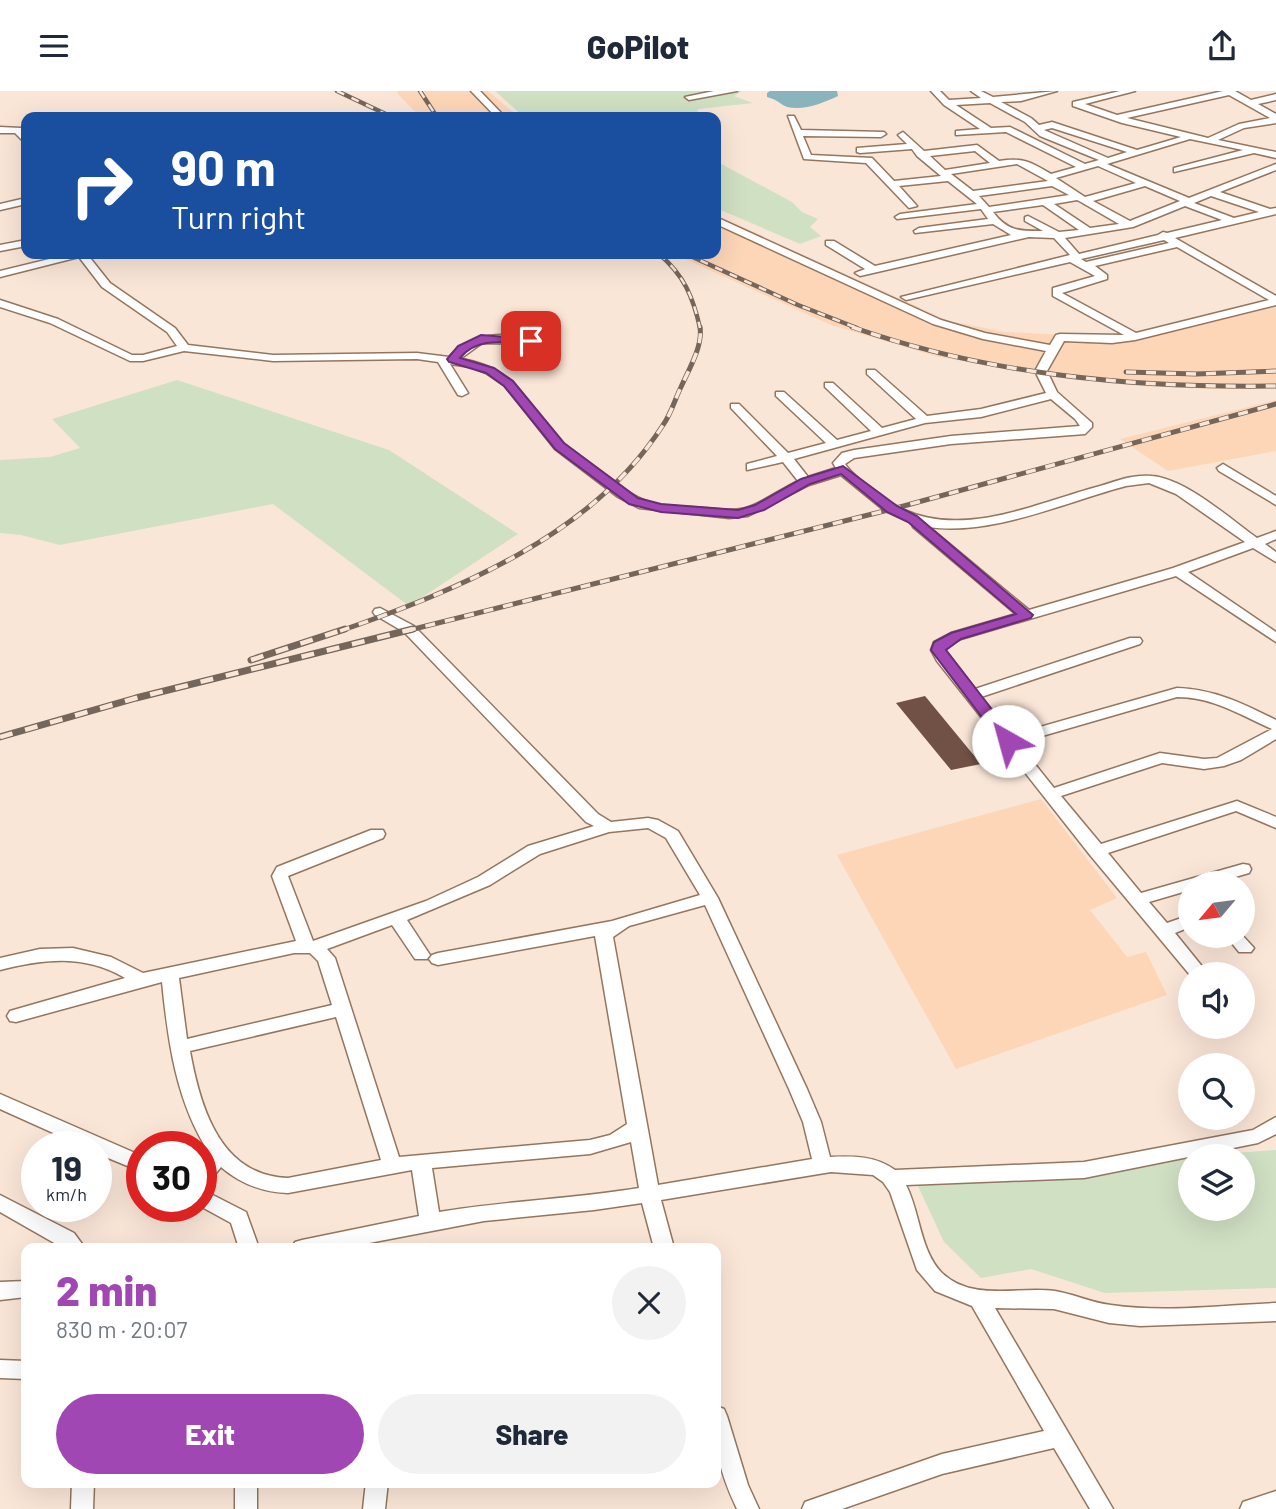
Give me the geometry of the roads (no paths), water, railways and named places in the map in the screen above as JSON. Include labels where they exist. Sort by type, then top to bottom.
[{"type":"street","points":[[475,91],[496,112]]},
{"type":"street","points":[[689,97],[733,91]]},
{"type":"street","points":[[935,91],[947,103],[988,130]]},
{"type":"street","points":[[975,91],[1028,120],[1035,129],[1143,184],[1233,221]]},
{"type":"street","points":[[1076,104],[1131,91]]},
{"type":"street","points":[[1117,118],[1230,91],[1276,119]]},
{"type":"street","points":[[947,103],[1044,92],[1117,118],[1276,156]]},
{"type":"street","points":[[1250,103],[1276,97]]},
{"type":"street","points":[[1264,111],[1276,109]]},
{"type":"street","points":[[791,118],[807,157],[869,160],[912,206]]},
{"type":"street","points":[[1212,139],[1242,126],[1276,119]]},
{"type":"street","points":[[1035,129],[1047,125],[1059,126],[1135,152]]},
{"type":"street","points":[[0,130],[18,130],[21,134]]},
{"type":"street","points":[[959,133],[1012,131],[1085,168]]},
{"type":"street","points":[[797,133],[881,134]]},
{"type":"street","points":[[827,133],[848,159]]},
{"type":"street","points":[[903,135],[920,154],[980,202],[995,221],[1019,236]]},
{"type":"street","points":[[980,202],[1135,152],[1191,137]]},
{"type":"street","points":[[860,150],[911,146]]},
{"type":"street","points":[[920,154],[976,148],[997,164]]},
{"type":"street","points":[[1177,170],[1253,150]]},
{"type":"street","points":[[892,184],[1022,161],[1066,190],[1129,225]]},
{"type":"street","points":[[860,273],[1019,236],[1044,232],[1057,235],[1089,232],[1129,225],[1276,167]]},
{"type":"street","points":[[884,174],[943,173]]},
{"type":"street","points":[[1066,190],[980,202],[897,213],[912,206],[980,202],[1045,202],[1081,198],[1143,184]]},
{"type":"street","points":[[1212,193],[1271,214]]},
{"type":"street","points":[[1204,210],[1232,200]]},
{"type":"street","points":[[0,207],[21,202]]},
{"type":"street","points":[[1045,202],[1089,232]]},
{"type":"street","points":[[906,297],[1163,235],[1271,214]]},
{"type":"street","points":[[1028,219],[1057,235],[1073,257],[1103,277],[1064,287],[1057,290],[1057,294],[1135,337]]},
{"type":"street","points":[[919,231],[995,221]]},
{"type":"street","points":[[721,222],[937,322],[983,336],[1053,349]]},
{"type":"street","points":[[1163,235],[1276,301]]},
{"type":"street","points":[[830,243],[874,269]]},
{"type":"street","points":[[0,249],[21,244]]},
{"type":"street","points":[[1086,265],[1178,244]]},
{"type":"street","points":[[0,274],[61,259]]},
{"type":"street","points":[[85,259],[106,285],[170,330],[184,348]]},
{"type":"street","points":[[1276,301],[1135,337],[1112,340],[1060,337],[1041,372],[1043,385],[1081,417],[1086,428],[1065,434],[951,440],[862,452],[841,459],[839,463],[843,470],[892,509],[933,526],[974,524],[1070,496],[1152,479],[1165,482],[1276,558]]},
{"type":"street","points":[[0,303],[54,321],[125,357],[143,358],[184,348],[272,358],[417,356],[447,359],[490,371],[509,384],[559,446],[622,494],[644,505],[738,514],[759,508],[805,482],[843,470]]},
{"type":"street","points":[[447,359],[481,339],[531,341]]},
{"type":"street","points":[[447,359],[462,393]]},
{"type":"street","points":[[871,372],[924,420]]},
{"type":"street","points":[[829,385],[879,432]]},
{"type":"street","points":[[779,394],[834,444]]},
{"type":"street","points":[[751,467],[924,420],[981,413],[1052,395]]},
{"type":"street","points":[[735,406],[799,471],[805,482]]},
{"type":"street","points":[[1223,468],[1276,501]]},
{"type":"street","points":[[913,519],[1026,615]]},
{"type":"street","points":[[1189,962],[971,695],[942,658],[939,645],[956,636],[1178,571],[1276,535]]},
{"type":"street","points":[[1178,571],[1276,638]]},
{"type":"street","points":[[380,612],[409,629],[592,818],[608,827]]},
{"type":"street","points":[[971,695],[1135,642]]},
{"type":"street","points":[[1008,741],[1182,691],[1202,692],[1276,726]]},
{"type":"street","points":[[1051,794],[1160,758],[1175,757],[1201,764],[1217,763],[1276,733]]},
{"type":"street","points":[[1097,851],[1237,806],[1276,823]]},
{"type":"street","points":[[16,1016],[141,980],[310,946],[397,919],[462,892],[534,851],[608,827],[648,823],[666,829],[710,898],[808,1111],[823,1166]]},
{"type":"street","points":[[377,834],[283,871],[280,876],[310,946],[326,958],[392,1165]]},
{"type":"street","points":[[1236,871],[1243,869]]},
{"type":"street","points":[[1136,900],[1178,888]]},
{"type":"street","points":[[397,919],[430,957],[612,927],[710,898]]},
{"type":"street","points":[[1162,931],[1178,925]]},
{"type":"street","points":[[612,927],[604,935],[604,947],[650,1194],[663,1243]]},
{"type":"street","points":[[0,964],[25,957],[74,953],[114,963],[141,980]]},
{"type":"street","points":[[170,974],[180,1047],[197,1114],[219,1156],[244,1177],[275,1185],[293,1184],[392,1165],[590,1147],[621,1139],[631,1134],[637,1126]]},
{"type":"street","points":[[180,1047],[342,1009]]},
{"type":"street","points":[[0,1101],[126,1158]]},
{"type":"street","points":[[891,1178],[1084,1170],[1258,1136],[1276,1124]]},
{"type":"street","points":[[421,1162],[430,1222]]},
{"type":"street","points":[[345,1243],[430,1222],[514,1209],[602,1202],[823,1166],[861,1165],[880,1169],[891,1178],[899,1190],[920,1258],[931,1276],[946,1288],[979,1299],[1054,1300],[1109,1314],[1140,1317],[1276,1312]]},
{"type":"street","points":[[0,1203],[71,1243]]},
{"type":"street","points":[[217,1206],[239,1218],[246,1243]]},
{"type":"street","points":[[0,1291],[21,1289]]},
{"type":"street","points":[[979,1299],[997,1325],[1102,1509]]},
{"type":"street","points":[[0,1369],[21,1370]]},
{"type":"street","points":[[721,1432],[737,1485],[748,1509]]},
{"type":"street","points":[[813,1509],[941,1465],[1059,1437]]},
{"type":"street","points":[[82,1509],[83,1488]]},
{"type":"street","points":[[246,1488],[246,1509]]},
{"type":"street","points":[[374,1509],[376,1488]]},
{"type":"street","points":[[1251,1509],[1276,1501]]},
{"type":"water","points":[[770,91],[837,91],[838,96],[813,106],[793,108],[767,97]]},
{"type":"railway","points":[[337,91],[381,112]]},
{"type":"railway","points":[[420,91],[434,112]]},
{"type":"railway","points":[[665,259],[686,287],[700,328]]},
{"type":"railway","points":[[697,259],[798,305],[857,328]]},
{"type":"railway","points":[[852,327],[956,357],[1061,375],[1168,384],[1276,386]]},
{"type":"railway","points":[[340,631],[476,577],[561,528],[600,498],[634,464],[666,421],[695,357],[700,328]]},
{"type":"railway","points":[[1126,372],[1196,374],[1276,371]]},
{"type":"railway","points":[[406,631],[900,507],[1276,404]]},
{"type":"railway","points":[[251,660],[345,629]]},
{"type":"railway","points":[[0,737],[136,698],[413,629]]}]
